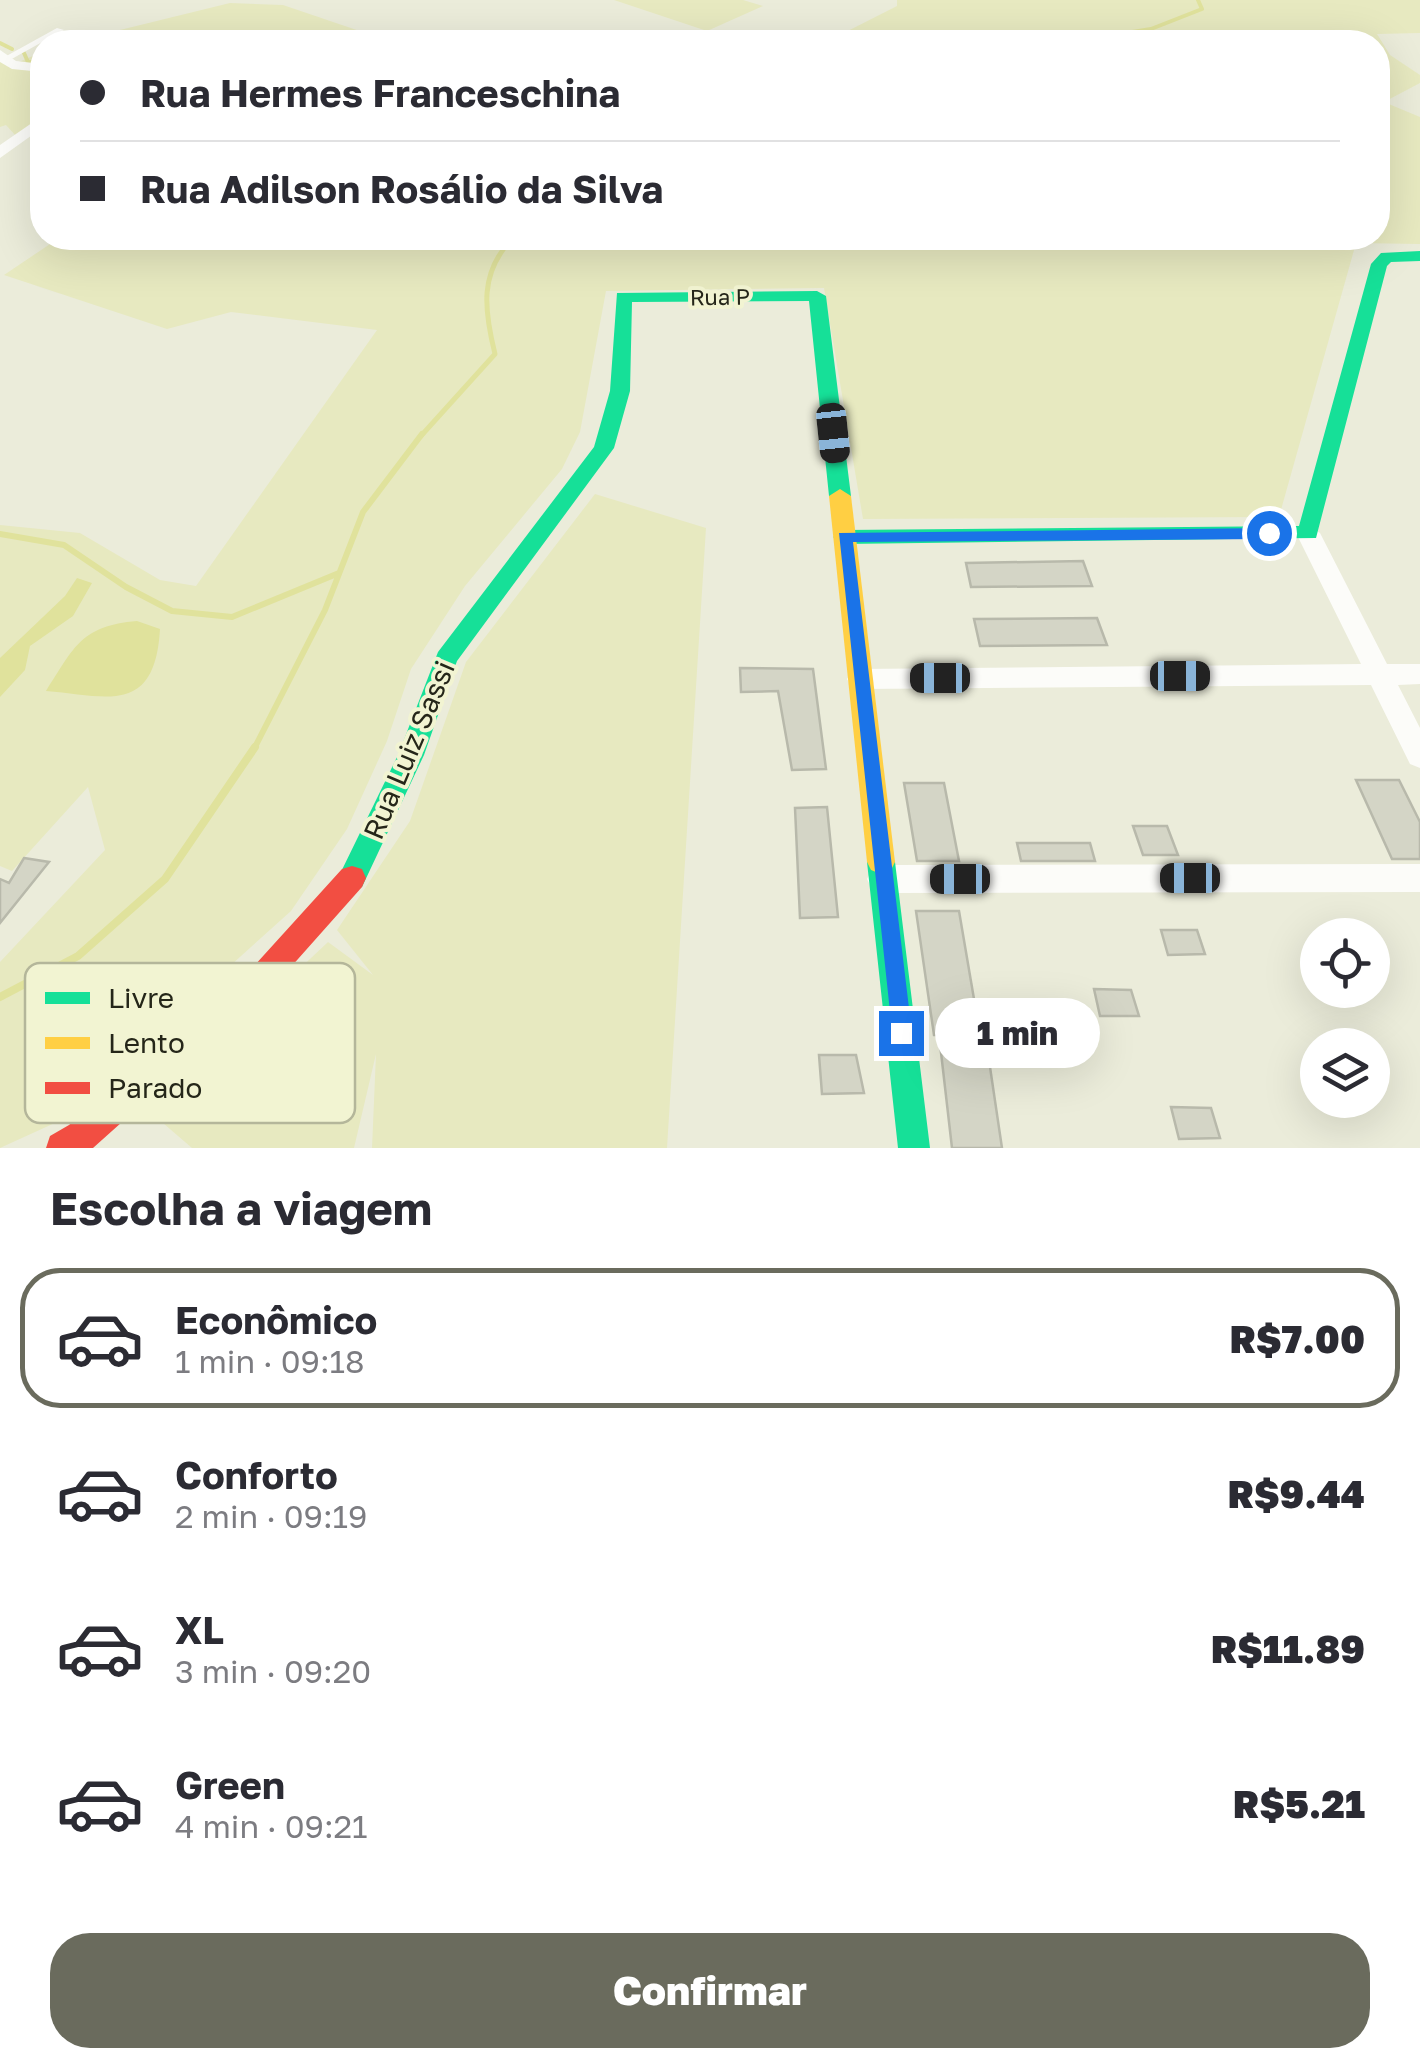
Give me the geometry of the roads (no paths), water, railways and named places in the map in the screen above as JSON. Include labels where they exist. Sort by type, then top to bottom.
[{"type":"street","points":[[2,56],[12,65],[30,67]]},
{"type":"street","points":[[0,153],[30,130]]},
{"type":"street","points":[[1420,256],[1387,257],[1379,264],[1308,533],[1420,756]]},
{"type":"street","name":"Rua P","points":[[623,297],[817,296],[844,536]]},
{"type":"street","name":"Rua Luiz Sassi","points":[[276,963],[351,881],[411,755],[446,658],[604,448],[620,391],[623,297]]},
{"type":"street","points":[[914,1148],[844,536],[1308,533]]},
{"type":"street","points":[[861,678],[1420,674]]},
{"type":"street","points":[[884,879],[1420,878]]},
{"type":"street","name":"Rua Luiz Sassi","points":[[80,1144],[103,1123]]},
{"type":"lane","points":[[2,56],[30,43]]},
{"type":"waterway","points":[[1145,30],[1202,9],[1198,0]]},
{"type":"waterway","points":[[0,43],[12,49]]},
{"type":"waterway","points":[[24,53],[30,62]]},
{"type":"waterway","points":[[420,437],[495,354],[487,292],[494,264],[503,250]]},
{"type":"waterway","points":[[254,749],[325,610],[363,512],[422,434]]},
{"type":"waterway","points":[[0,534],[64,545],[126,587],[172,611],[232,617],[339,573]]},
{"type":"waterway","points":[[65,963],[78,956],[165,879],[255,747]]},
{"type":"waterway","points":[[0,997],[25,984]]}]
